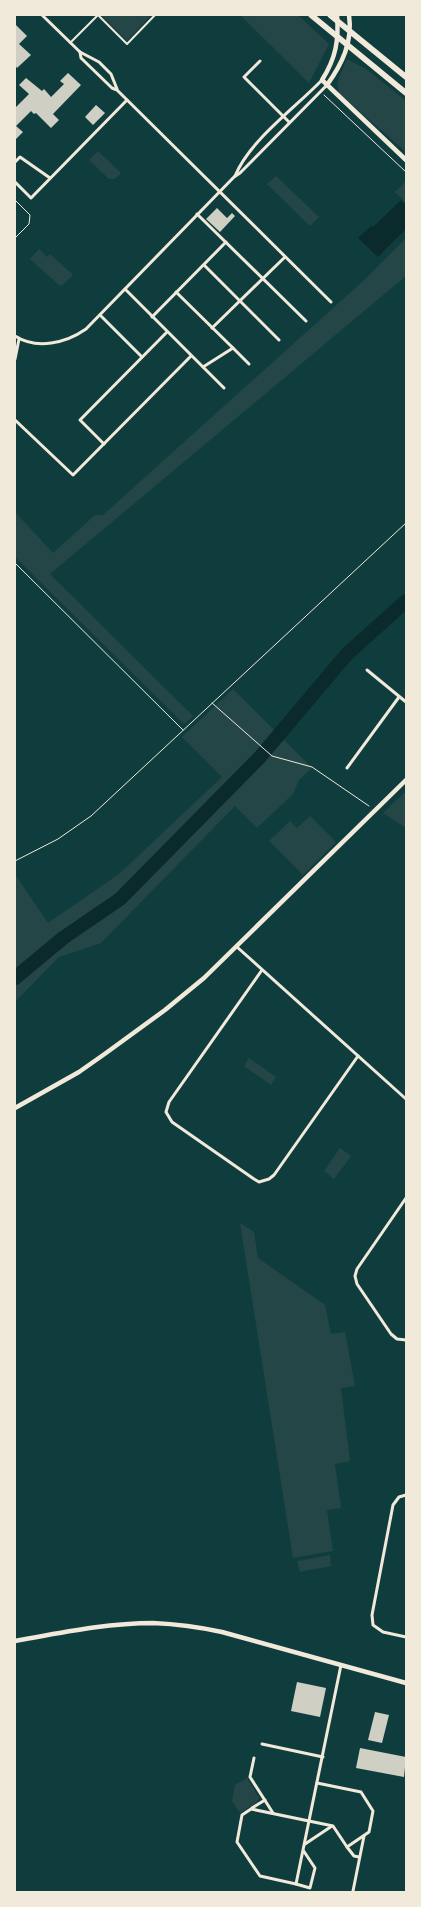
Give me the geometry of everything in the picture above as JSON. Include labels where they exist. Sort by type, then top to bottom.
[{"type":"highway","points":[[310,15],[406,93]]},
{"type":"highway","points":[[330,15],[406,77]]},
{"type":"street","points":[[42,15],[80,52],[99,62],[111,74],[117,90]]},
{"type":"street","points":[[15,359],[17,338],[36,343],[52,344],[65,340],[86,329],[234,177],[245,157],[283,116],[322,80],[332,60],[339,35],[337,15]]},
{"type":"street","points":[[234,177],[240,174],[327,85],[344,57],[349,43],[349,15]]},
{"type":"street","points":[[80,52],[81,58],[112,88],[117,90],[331,302]]},
{"type":"street","points":[[260,61],[244,77],[289,122]]},
{"type":"street","points":[[322,80],[406,160]]},
{"type":"street","points":[[15,182],[31,198],[127,100]]},
{"type":"street","points":[[15,162],[20,157],[50,178]]},
{"type":"street","points":[[197,214],[306,321]]},
{"type":"street","points":[[152,316],[226,242]]},
{"type":"street","points":[[212,328],[285,257]]},
{"type":"street","points":[[204,265],[279,340]]},
{"type":"street","points":[[124,289],[224,388]]},
{"type":"street","points":[[176,292],[248,364]]},
{"type":"street","points":[[100,315],[142,357]]},
{"type":"street","points":[[104,444],[80,420],[167,332]]},
{"type":"street","points":[[203,367],[233,348]]},
{"type":"street","points":[[15,420],[73,475],[191,356]]},
{"type":"street","points":[[367,670],[406,702]]},
{"type":"street","points":[[347,768],[399,696]]},
{"type":"street","points":[[15,1108],[100,1058],[165,1010],[204,978],[406,780]]},
{"type":"street","points":[[237,947],[406,1099]]},
{"type":"street","points":[[262,970],[169,1102],[166,1112],[172,1122],[258,1182],[269,1179],[274,1175],[358,1056]]},
{"type":"street","points":[[406,1198],[356,1269],[355,1276],[357,1284],[391,1334],[397,1339],[406,1340]]},
{"type":"street","points":[[406,1495],[398,1497],[393,1505],[372,1615],[373,1625],[383,1632],[406,1637]]},
{"type":"street","points":[[15,1641],[96,1628],[152,1623],[192,1626],[222,1632],[406,1683]]},
{"type":"street","points":[[296,1884],[341,1664]]},
{"type":"street","points":[[262,1744],[323,1757]]},
{"type":"street","points":[[254,1758],[250,1777],[274,1813]]},
{"type":"street","points":[[317,1783],[361,1792],[373,1811],[369,1832],[347,1847]]},
{"type":"street","points":[[265,1800],[242,1814],[237,1842],[260,1876],[310,1888],[314,1868],[304,1850]]},
{"type":"street","points":[[251,1809],[333,1826],[354,1856],[359,1857]]},
{"type":"street","points":[[305,1844],[333,1826]]},
{"type":"street","points":[[352,1891],[364,1836]]},
{"type":"lane","points":[[70,43],[98,15],[127,44],[156,15]]},
{"type":"path","points":[[320,92],[406,172]]},
{"type":"path","points":[[15,200],[30,215],[29,224],[15,238]]},
{"type":"path","points":[[15,861],[58,839],[91,816],[406,523]]},
{"type":"path","points":[[15,563],[184,730]]},
{"type":"path","points":[[212,703],[272,756],[312,767],[376,811]]},
{"type":"shaded area","points":[[101,15],[151,15],[127,41]]},
{"type":"shaded area","points":[[240,15],[298,15],[329,44],[309,83]]},
{"type":"shaded area","points":[[347,59],[366,69],[406,101],[406,152],[339,93],[337,83]]},
{"type":"shaded area","points":[[98,151],[121,173],[115,179],[109,179],[89,160]]},
{"type":"shaded area","points":[[276,176],[319,217],[310,226],[267,184]]},
{"type":"shaded area","points":[[406,181],[406,203],[395,192]]},
{"type":"shaded area","points":[[401,200],[406,205],[406,229],[378,257],[358,238],[371,226],[373,227]]},
{"type":"shaded area","points":[[406,238],[406,276],[50,574],[193,716],[184,724],[15,557],[15,512],[53,553],[95,515],[103,515],[362,282]]},
{"type":"shaded area","points":[[39,249],[47,257],[50,254],[73,275],[64,284],[60,286],[30,259]]},
{"type":"shaded area","points":[[233,689],[312,768],[299,780],[293,794],[257,828],[235,806],[101,943],[59,957],[15,1002],[15,874],[48,923],[119,874],[222,777],[182,737]]},
{"type":"shaded area","points":[[406,791],[406,828],[383,813]]},
{"type":"shaded area","points":[[310,816],[336,842],[303,875],[269,841],[290,821],[297,828]]},
{"type":"shaded area","points":[[249,1058],[276,1077],[271,1085],[244,1066]]},
{"type":"shaded area","points":[[340,1148],[351,1156],[334,1179],[324,1171]]},
{"type":"shaded area","points":[[240,1223],[254,1232],[258,1258],[325,1305],[331,1334],[345,1332],[355,1386],[341,1388],[350,1461],[335,1464],[341,1508],[327,1510],[333,1551],[293,1558]]},
{"type":"shaded area","points":[[330,1555],[331,1566],[300,1572],[297,1561]]},
{"type":"shaded area","points":[[247,1778],[259,1798],[257,1802],[240,1813],[232,1801],[235,1785]]},
{"type":"building","points":[[15,24],[27,36],[19,44],[31,55],[17,68],[15,65]]},
{"type":"building","points":[[68,73],[81,85],[53,114],[59,120],[51,128],[36,113],[34,114],[31,111],[16,126],[23,132],[15,140],[15,108],[29,94],[19,85],[26,78],[42,91],[44,89],[51,97],[64,84],[60,81]]},
{"type":"building","points":[[96,105],[105,113],[93,125],[85,117]]},
{"type":"building","points":[[217,208],[227,218],[232,213],[235,216],[220,232],[206,219]]},
{"type":"building","points":[[297,1682],[326,1688],[320,1717],[291,1711]]},
{"type":"building","points":[[375,1712],[389,1715],[382,1743],[368,1740]]},
{"type":"building","points":[[360,1748],[406,1757],[404,1777],[356,1768]]},
{"type":"waterway","points":[[15,978],[63,938],[120,899],[260,757],[347,654],[406,601]]}]
